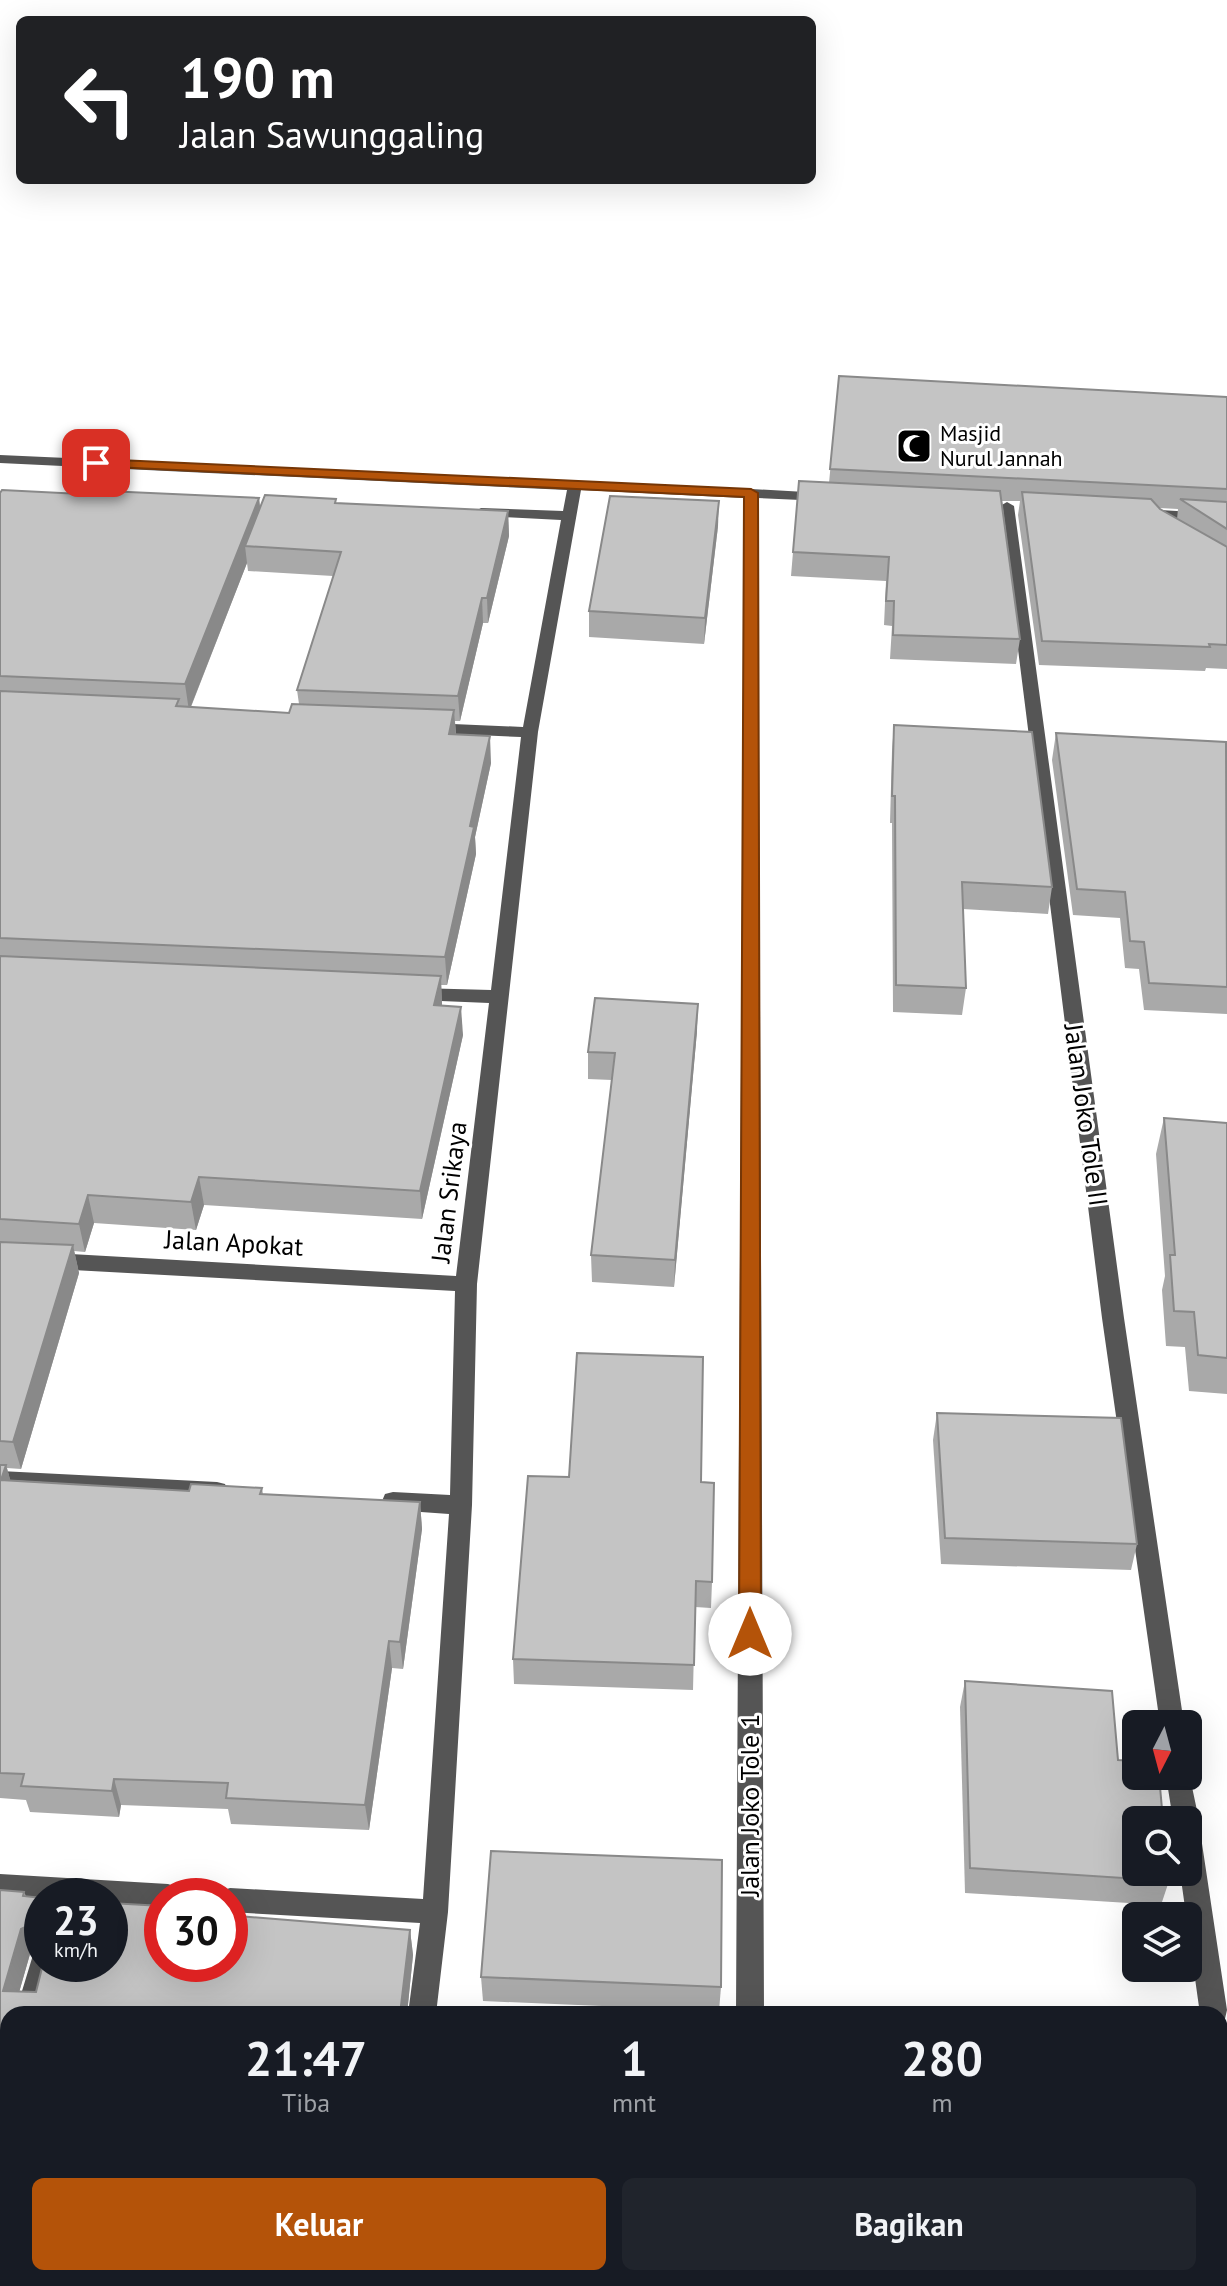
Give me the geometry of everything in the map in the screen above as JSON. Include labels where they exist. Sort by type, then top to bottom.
[{"type":"street","points":[[0,459],[842,497]]},
{"type":"street","name":"Jalan Srikaya","points":[[423,2006],[435,1912],[461,1505],[466,1284],[530,732],[575,485]]},
{"type":"street","name":"Jalan Joko Tole 1","points":[[750,2006],[751,493]]},
{"type":"street","name":"Jalan Joko Tole II","points":[[1007,506],[1111,1302],[1170,1710]]},
{"type":"street","points":[[468,512],[569,516]]},
{"type":"street","points":[[1124,512],[1227,518]]},
{"type":"street","points":[[1153,513],[1156,521],[1175,534]]},
{"type":"street","points":[[407,727],[530,732]]},
{"type":"street","points":[[392,992],[501,997]]},
{"type":"street","name":"Jalan Apokat","points":[[0,1258],[466,1284]]},
{"type":"street","points":[[0,1480],[237,1492]]},
{"type":"street","points":[[364,1499],[461,1505]]},
{"type":"street","points":[[0,1886],[24,1889]]},
{"type":"street","points":[[1195,1886],[1213,2006]]},
{"type":"street","points":[[248,1901],[435,1912]]},
{"type":"street","points":[[31,2006],[37,1982]]},
{"type":"building","points":[[839,376],[1227,397],[1227,489],[830,469]]},
{"type":"building","points":[[799,481],[1000,491],[1020,639],[893,635],[894,601],[886,601],[889,557],[793,552]]},
{"type":"building","points":[[2,490],[81,494],[84,490],[259,498],[185,684],[0,676]]},
{"type":"building","points":[[1022,492],[1151,499],[1160,509],[1227,547],[1227,645],[1042,641]]},
{"type":"building","points":[[265,495],[336,499],[335,503],[508,511],[487,598],[482,598],[458,696],[297,690],[341,552],[245,546]]},
{"type":"building","points":[[610,496],[719,501],[705,618],[589,611]]},
{"type":"building","points":[[1180,499],[1227,502],[1227,529]]},
{"type":"building","points":[[0,691],[179,699],[176,706],[289,713],[292,704],[454,710],[449,734],[490,736],[470,826],[474,827],[445,957],[0,938]]},
{"type":"building","points":[[894,725],[1032,732],[1052,887],[962,882],[966,988],[896,985],[895,796],[892,796]]},
{"type":"building","points":[[1056,733],[1226,742],[1227,987],[1149,983],[1144,942],[1130,941],[1125,892],[1077,889]]},
{"type":"building","points":[[0,956],[441,976],[434,1005],[461,1007],[420,1191],[199,1177],[191,1202],[88,1195],[79,1224],[0,1219]]},
{"type":"building","points":[[595,998],[698,1004],[675,1260],[591,1255],[615,1053],[588,1052]]},
{"type":"building","points":[[1164,1118],[1227,1123],[1227,1358],[1198,1355],[1194,1312],[1174,1311],[1170,1255],[1175,1255]]},
{"type":"building","points":[[0,1242],[73,1245],[13,1442],[0,1441]]},
{"type":"building","points":[[577,1353],[703,1357],[701,1482],[714,1483],[712,1582],[696,1581],[694,1665],[513,1659],[528,1476],[569,1477]]},
{"type":"building","points":[[937,1413],[1121,1418],[1137,1544],[945,1538]]},
{"type":"building","points":[[0,1465],[6,1465],[1,1480],[189,1491],[191,1484],[262,1488],[260,1494],[420,1502],[400,1642],[389,1641],[365,1805],[226,1798],[228,1783],[114,1779],[112,1791],[21,1786],[24,1774],[0,1773]]},
{"type":"building","points":[[965,1681],[1112,1691],[1118,1760],[1122,1760],[1122,1790],[1160,1790],[1162,1806],[1122,1806],[1122,1878],[970,1868]]},
{"type":"building","points":[[491,1851],[722,1860],[721,1987],[481,1977]]},
{"type":"building","points":[[0,1890],[24,1892],[24,1928],[21,1929],[3,1991],[36,1992],[38,1982],[128,1982],[128,1904],[144,1905],[144,1982],[248,1982],[248,1917],[410,1930],[401,2006],[0,2006]]},
{"type":"place","name":"Masjid Nurul Jannah","points":[[914,446]]},
{"type":"route","points":[[96,463],[751,493],[750,1634]]}]
